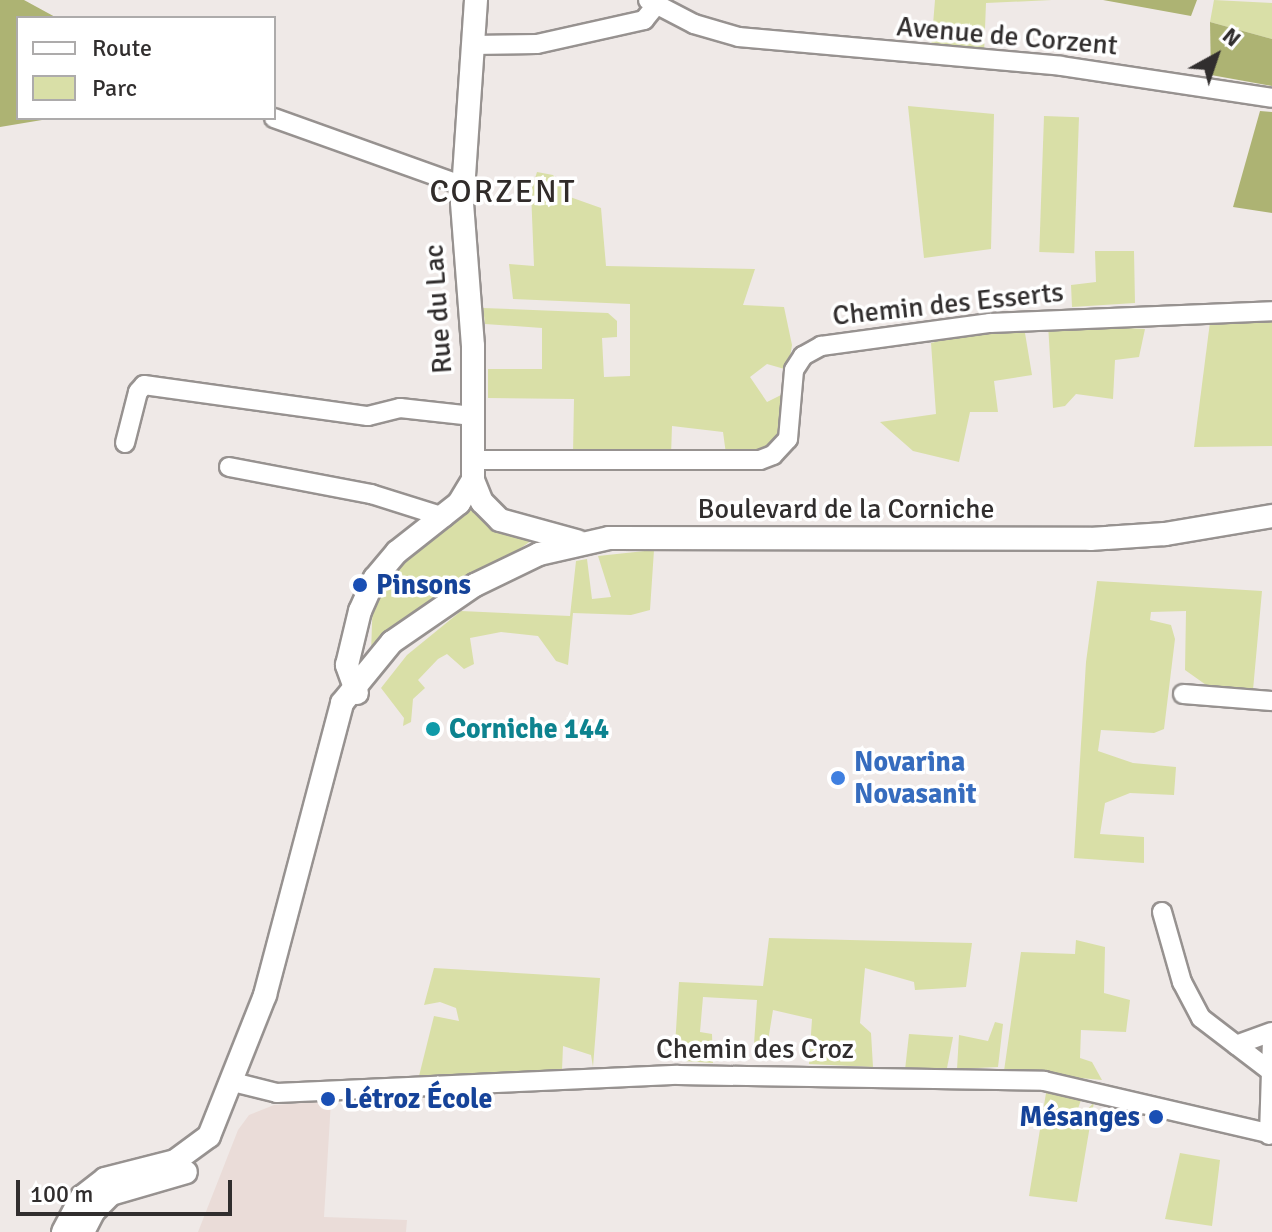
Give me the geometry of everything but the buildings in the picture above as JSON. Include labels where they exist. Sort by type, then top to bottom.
[{"type":"street","name":"Rue du Lac","points":[[473,470],[464,186],[476,0]]},
{"type":"street","points":[[473,45],[537,44],[644,20],[652,3]]},
{"type":"street","name":"Avenue de Corzent","points":[[652,3],[739,37],[1061,66],[1272,98]]},
{"type":"street","points":[[276,119],[464,186]]},
{"type":"street","name":"Chemin des Esserts","points":[[473,470],[555,464],[760,460],[773,455],[788,439],[794,370],[803,356],[821,346],[990,323],[1272,311]]},
{"type":"street","points":[[125,443],[138,392],[144,385],[368,416],[400,408],[473,416]]},
{"type":"street","points":[[229,467],[371,494],[444,517]]},
{"type":"street","points":[[473,470],[482,502],[500,520],[582,542]]},
{"type":"street","name":"Boulevard de la Corniche","points":[[359,679],[360,611],[381,569],[444,517],[473,470]]},
{"type":"street","name":"Boulevard de la Corniche","points":[[83,1232],[104,1199],[143,1175],[192,1161],[221,1141],[265,995],[335,718],[359,679],[392,642],[508,567],[582,542],[618,537],[1081,540],[1165,534],[1272,516]]},
{"type":"street","points":[[1183,694],[1272,701]]},
{"type":"street","points":[[1162,912],[1182,982],[1201,1018],[1270,1071]]},
{"type":"street","points":[[1236,1045],[1272,1035],[1271,1134]]},
{"type":"street","name":"Chemin des Croz","points":[[239,1085],[277,1093],[746,1075],[1044,1081],[1271,1134]]},
{"type":"street","name":"Boulevard de la Corniche","points":[[63,1232],[89,1190],[114,1174],[143,1175]]},
{"type":"shaded area","points":[[331,1101],[324,1217],[407,1220],[406,1232],[198,1232],[238,1130],[249,1115],[274,1105]]},
{"type":"green space","points":[[0,0],[24,0],[53,16],[16,16],[16,120],[42,120],[0,127]]},
{"type":"green space","points":[[935,0],[1052,0],[986,3],[984,54],[931,49]]},
{"type":"green space","points":[[1103,0],[1197,0],[1191,16]]},
{"type":"green space","points":[[1214,0],[1272,3],[1272,39],[1210,22]]},
{"type":"green space","points":[[1210,22],[1272,39],[1272,86],[1211,75]]},
{"type":"green space","points":[[908,106],[994,114],[991,249],[924,258]]},
{"type":"green space","points":[[1260,111],[1272,112],[1272,213],[1233,207]]},
{"type":"green space","points":[[1044,116],[1079,117],[1074,253],[1039,252]]},
{"type":"green space","points":[[537,172],[553,175],[570,197],[601,208],[606,266],[755,269],[743,305],[784,307],[792,345],[788,370],[767,364],[750,377],[767,402],[781,395],[787,423],[777,440],[755,453],[726,454],[723,432],[672,426],[671,456],[573,454],[574,399],[488,398],[488,369],[542,369],[542,328],[485,324],[483,308],[608,313],[617,321],[617,337],[602,338],[604,377],[630,376],[630,304],[513,299],[509,264],[534,266],[531,191]]},
{"type":"green space","points":[[1095,251],[1134,251],[1135,303],[1072,307],[1071,285],[1096,282]]},
{"type":"green space","points":[[1272,318],[1272,446],[1194,447],[1210,322]]},
{"type":"green space","points":[[1048,324],[1145,329],[1139,357],[1115,360],[1113,399],[1076,394],[1065,406],[1053,408]]},
{"type":"green space","points":[[988,329],[1025,333],[1032,375],[994,381],[998,412],[970,412],[959,462],[913,451],[880,422],[936,414],[931,343]]},
{"type":"green space","points":[[473,498],[535,538],[371,654],[373,594],[395,564]]},
{"type":"green space","points":[[654,550],[650,610],[631,615],[573,613],[568,665],[556,661],[538,636],[501,632],[470,638],[474,664],[464,669],[447,654],[438,659],[418,680],[425,688],[413,699],[411,722],[403,726],[404,718],[381,688],[407,655],[461,611],[570,616],[576,561],[587,559],[592,599],[611,597],[598,556]]},
{"type":"green space","points":[[1097,581],[1262,591],[1253,690],[1209,687],[1185,670],[1186,611],[1151,612],[1150,620],[1171,625],[1175,639],[1164,729],[1154,733],[1101,730],[1098,751],[1133,763],[1176,767],[1174,795],[1130,793],[1105,803],[1100,834],[1144,837],[1144,863],[1074,858],[1086,662]]},
{"type":"green space","points":[[769,938],[972,943],[966,987],[915,990],[914,982],[865,968],[860,1023],[871,1033],[873,1067],[809,1064],[812,1019],[773,1010],[767,1047],[754,1044],[757,1000],[703,997],[700,1032],[712,1034],[713,1063],[684,1061],[675,1046],[679,982],[763,986]]},
{"type":"green space","points":[[1076,940],[1105,947],[1104,993],[1130,1000],[1126,1032],[1081,1030],[1080,1058],[1092,1062],[1102,1080],[1004,1071],[1021,952],[1075,954]]},
{"type":"green space","points":[[434,968],[600,978],[593,1067],[591,1055],[563,1046],[562,1070],[419,1076],[434,1016],[459,1021],[456,1008],[440,1002],[424,1005]]},
{"type":"green space","points":[[995,1022],[1003,1024],[998,1067],[957,1069],[959,1035],[988,1041]]},
{"type":"green space","points":[[909,1034],[953,1037],[947,1068],[905,1070]]},
{"type":"green space","points":[[1046,1093],[1081,1100],[1071,1129],[1094,1102],[1077,1202],[1029,1196]]},
{"type":"green space","points":[[1180,1153],[1220,1160],[1212,1226],[1165,1219]]},
{"type":"place","name":"Pinsons","points":[[360,585]]},
{"type":"place","name":"Corniche 144","points":[[433,729]]},
{"type":"place","name":"Novarina Novasanit","points":[[838,778]]},
{"type":"place","name":"Létroz École","points":[[328,1099]]},
{"type":"place","name":"Mésanges","points":[[1156,1117]]},
{"type":"district","name":"CORZENT","points":[[503,192]]}]
